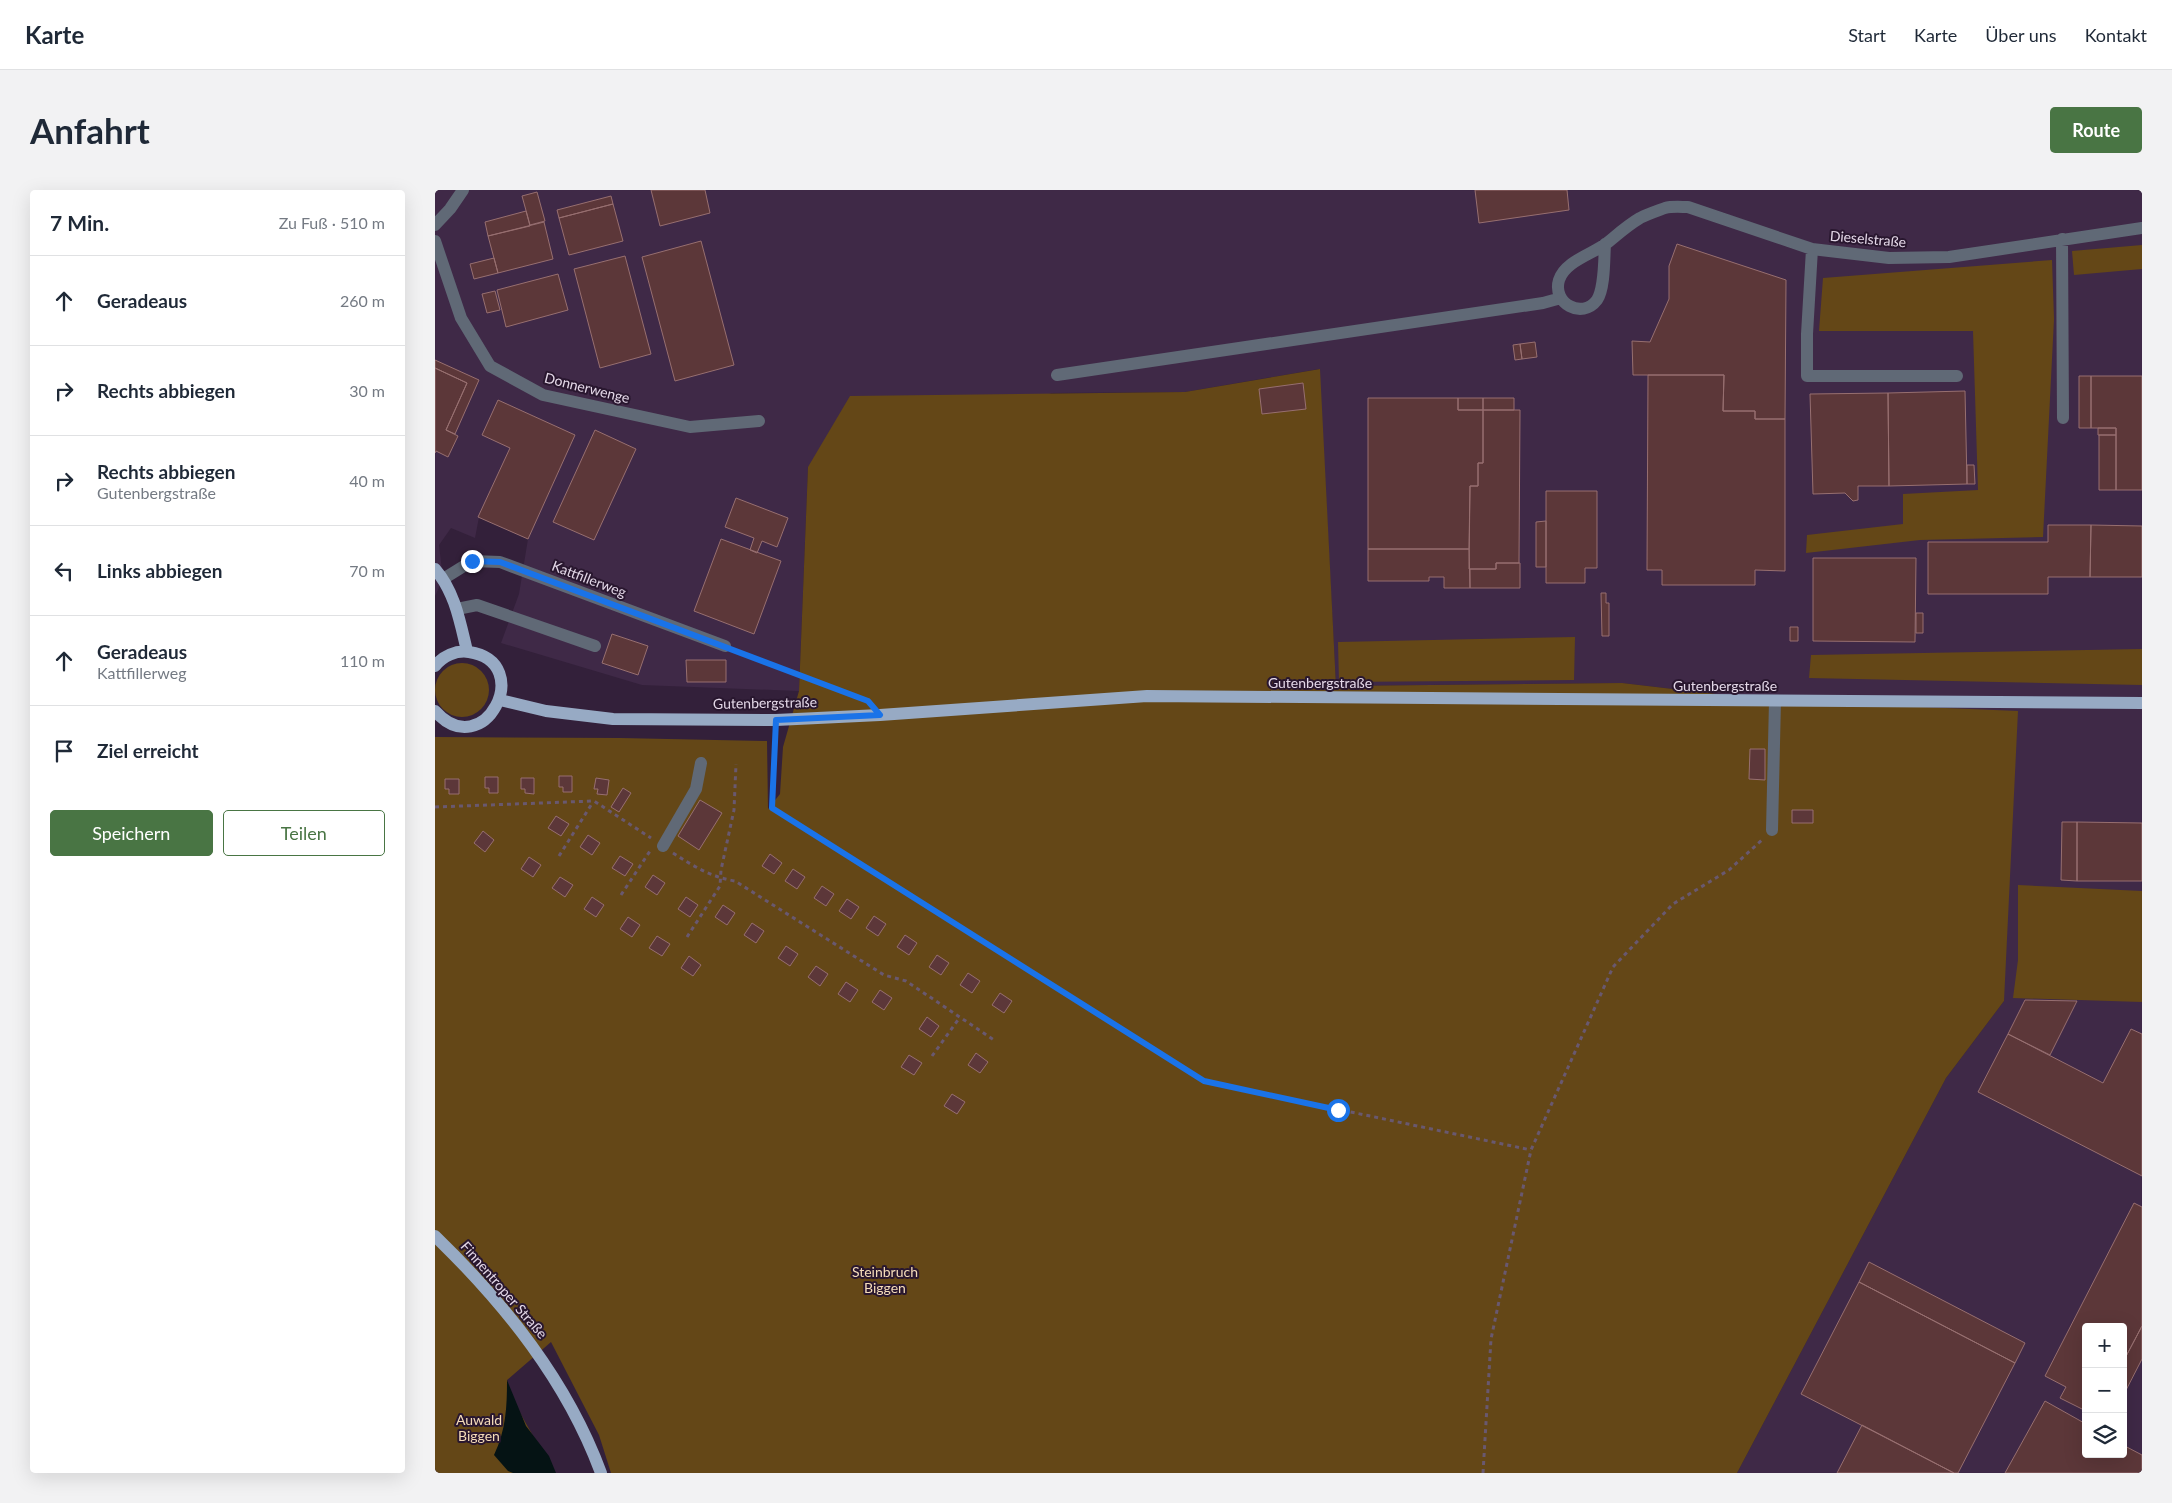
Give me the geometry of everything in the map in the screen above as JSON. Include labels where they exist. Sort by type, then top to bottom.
[{"type":"main road","points":[[439,574],[457,609],[467,651]]},
{"type":"main road","points":[[435,666],[445,657],[455,652],[467,651],[483,656],[495,667],[502,688],[500,700],[495,710],[486,719],[475,724],[463,726],[451,724],[441,718],[435,711]]},
{"type":"main road","name":"Gutenbergstraße","points":[[500,700],[546,711],[613,719],[776,720],[880,715],[1147,696],[2142,702]]},
{"type":"main road","name":"Finnentroper Straße","points":[[435,1236],[491,1295],[528,1338],[571,1408],[601,1473]]},
{"type":"street","points":[[435,225],[450,209],[463,190]]},
{"type":"street","name":"Dieselstraße","points":[[1561,298],[1559,280],[1564,272],[1574,263],[1605,244],[1641,218],[1668,207],[1688,207],[1812,249],[1889,258],[1949,257],[2142,228]]},
{"type":"street","points":[[2062,239],[2063,418]]},
{"type":"street","name":"Donnerwenge","points":[[435,241],[461,318],[491,366],[543,395],[691,427],[759,421]]},
{"type":"street","points":[[1057,376],[1543,303],[1561,298],[1571,308],[1578,309],[1592,305],[1597,300],[1602,283],[1605,244]]},
{"type":"street","points":[[1812,249],[1807,334],[1807,376],[1957,376]]},
{"type":"street","name":"Kattfillerweg","points":[[439,574],[472,561],[500,562],[725,646]]},
{"type":"street","points":[[457,609],[477,606],[595,646]]},
{"type":"street","points":[[1772,830],[1775,701]]},
{"type":"street","points":[[660,844],[696,789],[701,763]]},
{"type":"path","points":[[725,646],[868,701],[880,715]]},
{"type":"path","points":[[776,720],[772,808],[1204,1081],[1531,1150]]},
{"type":"path","points":[[687,937],[720,886],[721,870],[734,810],[736,764]]},
{"type":"path","points":[[559,856],[594,801]]},
{"type":"path","points":[[435,807],[594,801],[702,872],[721,879],[735,881],[884,975],[906,981],[994,1040]]},
{"type":"path","points":[[1483,1473],[1491,1339],[1531,1150],[1613,967],[1673,904],[1729,870],[1772,830]]},
{"type":"path","points":[[621,895],[660,844]]},
{"type":"path","points":[[933,1056],[960,1017]]},
{"type":"shaded area","points":[[435,190],[2142,190],[2142,1473],[1737,1473],[1946,1078],[2004,1001],[1775,701],[1622,683],[1336,686],[1319,369],[1185,392],[1052,393],[808,467],[799,691],[642,685],[501,643],[519,594],[528,539],[479,517],[475,538],[451,528],[439,545],[443,579],[435,596]]},
{"type":"shaded area","points":[[507,1380],[526,1426],[549,1456],[556,1473],[513,1473],[508,1471],[494,1455],[501,1437],[505,1418]]},
{"type":"green space","points":[[2142,245],[2142,269],[2074,275],[2072,251]]},
{"type":"green space","points":[[2052,260],[2054,319],[2043,537],[1920,540],[1806,553],[1807,535],[1903,524],[1903,494],[1978,490],[1973,331],[1819,331],[1823,278]]},
{"type":"green space","points":[[1320,369],[1336,686],[1622,683],[1775,701],[2018,711],[2004,1001],[1946,1078],[1737,1473],[611,1473],[599,1435],[551,1342],[507,1380],[515,1404],[554,1473],[435,1473],[435,737],[767,741],[768,809],[780,794],[783,747],[799,691],[808,467],[850,396],[1185,392]]},
{"type":"green space","points":[[1575,637],[1574,680],[1339,682],[1338,642]]},
{"type":"green space","points":[[2142,649],[2142,685],[1809,678],[1811,655]]},
{"type":"green space","points":[[462,663],[472,665],[481,671],[487,680],[489,690],[487,700],[481,709],[472,715],[462,717],[452,715],[443,709],[437,700],[435,690],[437,680],[443,671],[452,665]]},
{"type":"green space","points":[[2018,885],[2142,891],[2142,1002],[2013,998],[2018,960]]},
{"type":"building","points":[[651,190],[705,190],[710,213],[660,226]]},
{"type":"building","points":[[1475,190],[1567,190],[1569,210],[1479,223]]},
{"type":"building","points":[[537,192],[545,221],[530,225],[522,196]]},
{"type":"building","points":[[611,196],[613,204],[559,218],[557,210]]},
{"type":"building","points":[[613,204],[623,241],[569,255],[559,218]]},
{"type":"building","points":[[526,211],[530,226],[488,236],[485,222]]},
{"type":"building","points":[[544,222],[553,259],[498,273],[488,236]]},
{"type":"building","points":[[701,241],[734,365],[675,381],[642,257]]},
{"type":"building","points":[[1677,244],[1786,280],[1785,419],[1755,419],[1755,411],[1723,411],[1724,375],[1633,375],[1632,341],[1650,342],[1669,299],[1669,266]]},
{"type":"building","points":[[625,256],[651,354],[600,368],[574,269]]},
{"type":"building","points":[[494,258],[498,273],[474,279],[470,264]]},
{"type":"building","points":[[558,274],[568,310],[506,327],[497,290]]},
{"type":"building","points":[[495,291],[500,310],[487,313],[482,294]]},
{"type":"building","points":[[1535,342],[1537,357],[1522,359],[1520,344]]},
{"type":"building","points":[[1520,344],[1522,359],[1515,360],[1513,345]]},
{"type":"building","points":[[435,360],[479,380],[455,434],[446,430],[467,383],[435,368]]},
{"type":"building","points":[[435,368],[467,383],[446,430],[458,436],[448,457],[436,451],[435,453]]},
{"type":"building","points":[[1648,375],[1724,375],[1723,411],[1755,411],[1755,419],[1785,419],[1785,571],[1755,570],[1755,585],[1662,585],[1662,570],[1647,570]]},
{"type":"building","points":[[2079,376],[2091,376],[2091,428],[2079,428]]},
{"type":"building","points":[[2091,376],[2142,376],[2142,490],[2116,490],[2116,428],[2091,428]]},
{"type":"building","points":[[1303,383],[1306,409],[1262,414],[1259,389]]},
{"type":"building","points":[[1965,391],[1967,484],[1889,486],[1888,393]]},
{"type":"building","points":[[1888,393],[1889,486],[1858,486],[1858,500],[1853,501],[1845,493],[1813,494],[1810,394]]},
{"type":"building","points":[[1368,398],[1458,398],[1458,410],[1483,410],[1483,463],[1478,463],[1478,486],[1470,486],[1469,549],[1368,549]]},
{"type":"building","points":[[1458,398],[1483,398],[1483,410],[1458,410]]},
{"type":"building","points":[[1483,398],[1514,398],[1514,410],[1483,410]]},
{"type":"building","points":[[498,400],[575,435],[528,539],[478,517],[510,448],[482,435]]},
{"type":"building","points":[[1483,410],[1520,410],[1519,563],[1496,563],[1496,569],[1469,569],[1470,486],[1478,486],[1478,463],[1483,463]]},
{"type":"building","points":[[2098,428],[2116,428],[2116,435],[2098,435]]},
{"type":"building","points":[[595,430],[636,449],[594,540],[553,522]]},
{"type":"building","points":[[2099,435],[2116,435],[2116,490],[2099,490]]},
{"type":"building","points":[[1967,465],[1974,465],[1975,484],[1967,484]]},
{"type":"building","points":[[1546,491],[1597,491],[1597,568],[1585,568],[1585,583],[1546,583]]},
{"type":"building","points":[[736,498],[788,518],[777,547],[762,541],[757,553],[750,550],[754,538],[725,527]]},
{"type":"building","points":[[1546,521],[1546,567],[1536,567],[1536,522]]},
{"type":"building","points":[[2048,525],[2091,525],[2090,577],[2048,577],[2048,594],[1928,594],[1928,542],[2048,542]]},
{"type":"building","points":[[2091,525],[2142,526],[2142,577],[2090,577]]},
{"type":"building","points":[[721,539],[781,561],[754,634],[694,611]]},
{"type":"building","points":[[1368,549],[1469,549],[1470,588],[1444,588],[1444,577],[1429,577],[1429,581],[1368,581]]},
{"type":"building","points":[[1813,558],[1916,558],[1915,642],[1813,641]]},
{"type":"building","points":[[1496,563],[1520,563],[1520,588],[1470,588],[1470,569],[1496,569]]},
{"type":"building","points":[[1601,593],[1606,593],[1606,603],[1609,603],[1609,636],[1602,636]]},
{"type":"building","points":[[1916,613],[1923,613],[1923,633],[1916,633]]},
{"type":"building","points":[[1790,627],[1798,627],[1798,641],[1790,641]]},
{"type":"building","points":[[612,634],[648,646],[638,675],[602,663]]},
{"type":"building","points":[[686,660],[726,660],[726,682],[687,682]]},
{"type":"building","points":[[1750,749],[1765,749],[1765,780],[1749,779]]},
{"type":"building","points":[[559,776],[572,776],[572,792],[563,792],[563,787],[559,787]]},
{"type":"building","points":[[485,777],[498,777],[498,793],[489,793],[489,788],[485,788]]},
{"type":"building","points":[[521,778],[534,778],[534,794],[525,793],[525,789],[521,789]]},
{"type":"building","points":[[596,778],[609,780],[607,795],[597,794],[598,789],[594,789]]},
{"type":"building","points":[[445,779],[459,779],[459,794],[449,794],[449,789],[445,789]]},
{"type":"building","points":[[623,788],[631,793],[619,812],[611,807]]},
{"type":"building","points":[[700,800],[722,813],[699,850],[678,836]]},
{"type":"building","points":[[1792,810],[1813,810],[1813,823],[1792,823]]},
{"type":"building","points":[[556,816],[569,824],[561,836],[548,828]]},
{"type":"building","points":[[2062,822],[2077,822],[2077,881],[2061,880]]},
{"type":"building","points":[[2077,822],[2142,823],[2142,881],[2077,881]]},
{"type":"building","points":[[483,831],[494,840],[485,852],[474,843]]},
{"type":"building","points":[[588,835],[600,843],[592,855],[580,847]]},
{"type":"building","points":[[770,854],[782,863],[774,874],[762,866]]},
{"type":"building","points":[[620,856],[633,864],[625,876],[612,868]]},
{"type":"building","points":[[529,857],[541,865],[533,877],[521,869]]},
{"type":"building","points":[[793,869],[805,877],[797,889],[785,881]]},
{"type":"building","points":[[653,875],[665,883],[657,895],[645,887]]},
{"type":"building","points":[[560,877],[573,885],[565,897],[552,888]]},
{"type":"building","points":[[822,886],[834,894],[826,906],[814,898]]},
{"type":"building","points":[[592,897],[604,905],[596,917],[584,909]]},
{"type":"building","points":[[686,897],[698,905],[690,917],[678,909]]},
{"type":"building","points":[[847,899],[859,907],[851,919],[839,911]]},
{"type":"building","points":[[723,905],[735,913],[727,925],[715,917]]},
{"type":"building","points":[[874,916],[886,924],[878,936],[866,928]]},
{"type":"building","points":[[628,917],[640,925],[632,937],[620,929]]},
{"type":"building","points":[[752,923],[764,931],[756,943],[744,935]]},
{"type":"building","points":[[905,935],[917,943],[909,955],[897,947]]},
{"type":"building","points":[[657,936],[670,944],[662,956],[649,948]]},
{"type":"building","points":[[786,946],[798,954],[790,966],[778,958]]},
{"type":"building","points":[[937,955],[949,963],[941,975],[929,967]]},
{"type":"building","points":[[689,956],[701,965],[693,976],[681,968]]},
{"type":"building","points":[[816,966],[828,974],[820,986],[808,977]]},
{"type":"building","points":[[968,973],[980,981],[972,993],[960,985]]},
{"type":"building","points":[[846,982],[858,990],[850,1002],[838,994]]},
{"type":"building","points":[[880,990],[892,998],[884,1010],[872,1002]]},
{"type":"building","points":[[1000,993],[1012,1001],[1004,1013],[992,1005]]},
{"type":"building","points":[[2025,1000],[2077,1001],[2050,1055],[2008,1034]]},
{"type":"building","points":[[927,1017],[939,1026],[931,1037],[919,1029]]},
{"type":"building","points":[[2131,1029],[2142,1034],[2142,1176],[1978,1092],[2008,1034],[2103,1083]]},
{"type":"building","points":[[976,1053],[988,1062],[980,1073],[968,1065]]},
{"type":"building","points":[[909,1055],[922,1063],[914,1075],[901,1067]]},
{"type":"building","points":[[952,1094],[965,1102],[957,1114],[944,1106]]},
{"type":"building","points":[[2134,1203],[2142,1207],[2142,1326],[2127,1354],[2127,1323],[2082,1323],[2082,1409],[2060,1398],[2066,1387],[2045,1376]]},
{"type":"building","points":[[1869,1262],[2025,1343],[2015,1363],[1859,1282]]},
{"type":"building","points":[[1859,1282],[2015,1363],[1958,1473],[1954,1473],[1801,1394]]},
{"type":"building","points":[[2142,1326],[2142,1359],[2127,1388],[2127,1368],[2127,1354]]},
{"type":"building","points":[[2045,1401],[2082,1422],[2082,1458],[2127,1458],[2127,1447],[2142,1455],[2142,1473],[2005,1473]]},
{"type":"building","points":[[1862,1425],[1954,1473],[1837,1473]]},
{"type":"route","points":[[472,561],[500,562],[868,701],[880,715],[776,720],[772,808],[1204,1081],[1338,1110]]},
{"type":"park label","name":"Steinbruch Biggen","points":[[885,1280]]},
{"type":"park label","name":"Auwald Biggen","points":[[479,1428]]}]
